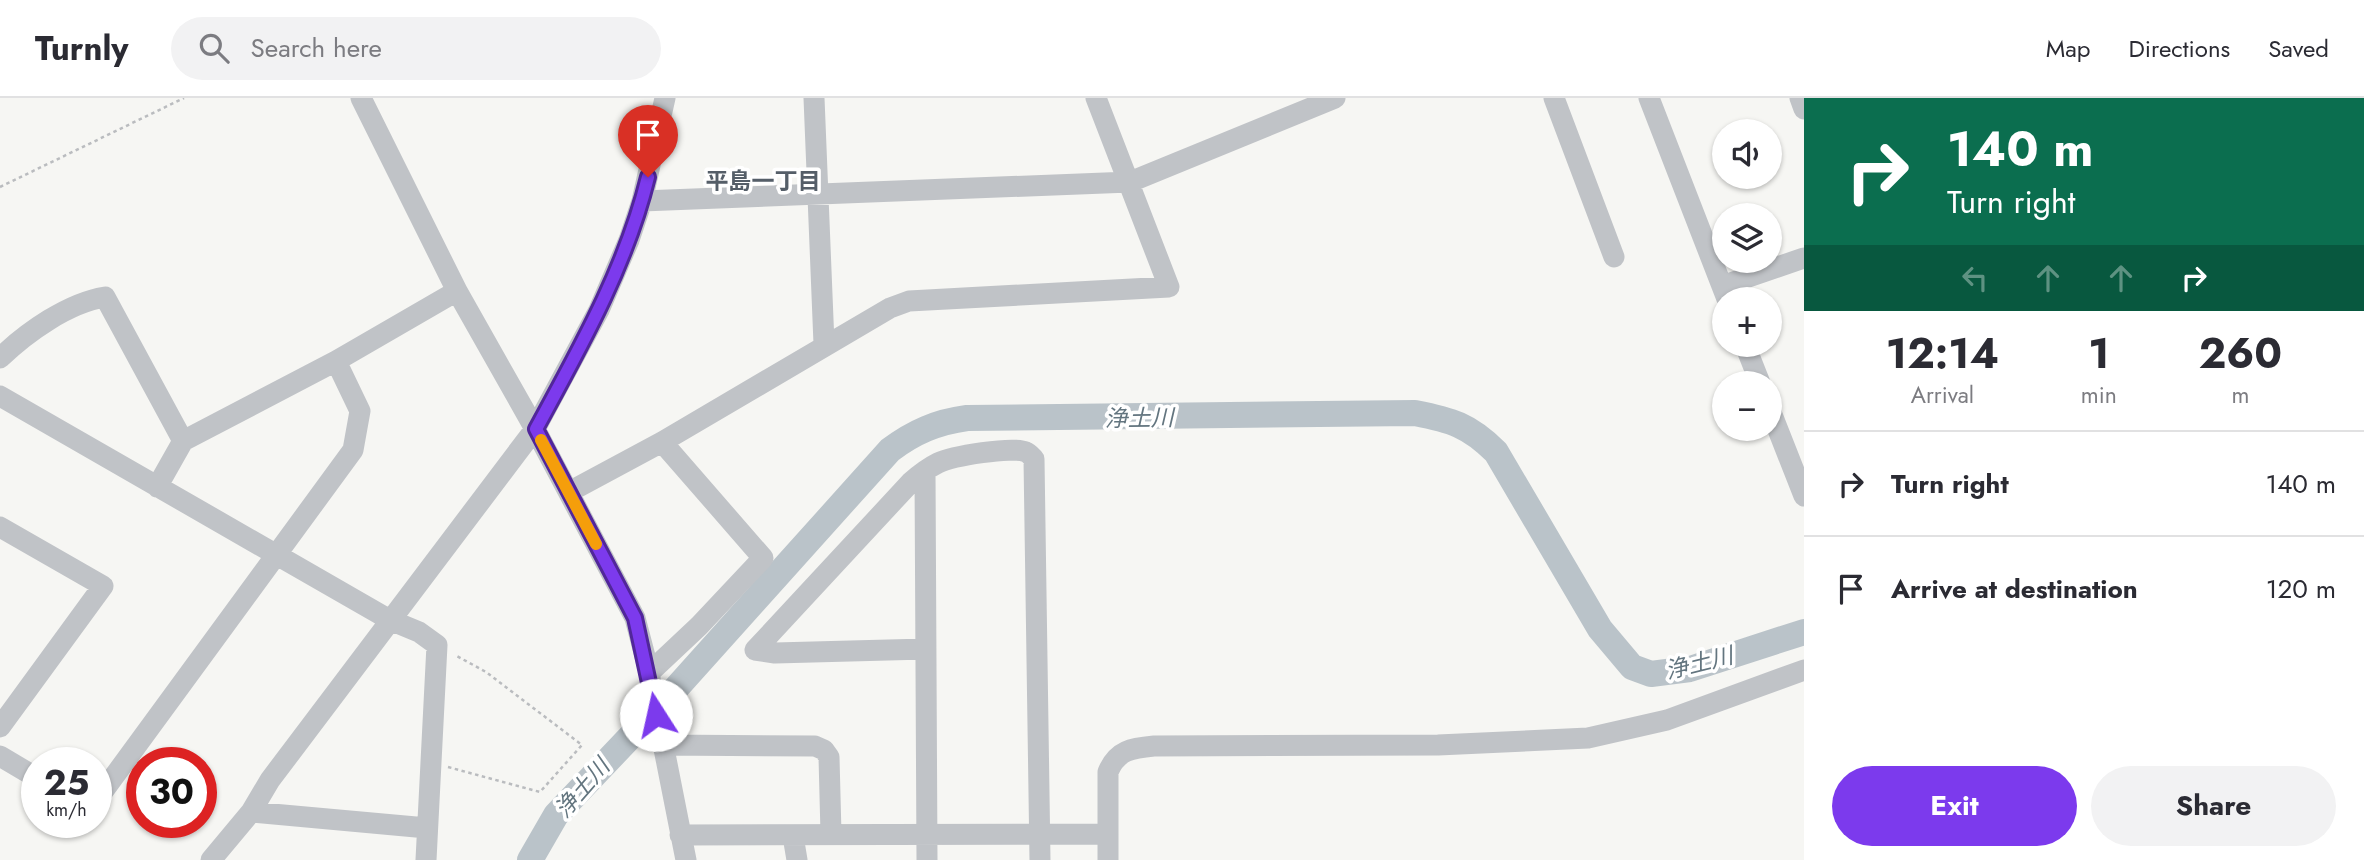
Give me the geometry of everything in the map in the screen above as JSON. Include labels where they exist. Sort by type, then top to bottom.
[{"type":"street","points":[[361,98],[457,291],[536,429],[635,618],[651,683],[686,860]]},
{"type":"street","points":[[211,860],[251,812],[270,780],[536,429],[599,310],[642,201],[665,98]]},
{"type":"street","points":[[814,98],[824,344]]},
{"type":"street","points":[[569,492],[662,442],[873,316],[909,301],[1169,286],[1096,98]]},
{"type":"street","points":[[642,201],[1129,182],[1335,98]]},
{"type":"street","points":[[1554,98],[1614,257]]},
{"type":"street","points":[[1649,98],[1722,287]]},
{"type":"street","points":[[1800,98],[1804,109]]},
{"type":"street","points":[[1738,287],[1804,258]]},
{"type":"street","points":[[157,487],[183,441],[336,361],[457,291]]},
{"type":"street","points":[[0,358],[42,325],[90,299],[105,297],[183,441]]},
{"type":"street","points":[[112,779],[347,459],[358,436],[360,411],[336,361]]},
{"type":"street","points":[[0,396],[390,620],[419,632],[437,645],[426,860]]},
{"type":"street","points":[[1782,440],[1804,496]]},
{"type":"street","points":[[651,683],[699,626],[763,558],[662,442]]},
{"type":"street","points":[[926,649],[775,653],[755,650],[911,482],[925,471],[940,462],[983,453],[1018,450],[1028,452],[1034,459],[1040,860]]},
{"type":"street","points":[[925,471],[927,860]]},
{"type":"street","points":[[0,527],[103,586],[0,727]]},
{"type":"street","points":[[1108,860],[1108,772],[1113,760],[1129,750],[1154,746],[1438,745],[1588,738],[1667,720],[1804,670]]},
{"type":"street","points":[[661,741],[815,746],[824,750],[829,757],[831,834]]},
{"type":"street","points":[[0,756],[21,768]]},
{"type":"street","points":[[251,812],[427,828]]},
{"type":"street","points":[[680,835],[1108,834]]},
{"type":"street","points":[[793,836],[797,860]]},
{"type":"path","points":[[0,187],[184,98]]},
{"type":"path","points":[[430,762],[540,792],[582,745],[486,672],[437,645]]},
{"type":"waterway","name":"浄土川","points":[[530,860],[556,815],[670,695],[890,450],[926,429],[967,418],[1415,413],[1439,418],[1477,435],[1496,452],[1600,629],[1632,667],[1651,674],[1690,669],[1804,632]]},
{"type":"slow traffic","points":[[541,440],[596,544]]},
{"type":"district","name":"平島一丁目","points":[[763,181]]},
{"type":"route","points":[[648,177],[629,240],[599,310],[536,429],[635,618],[648,668],[656,715]]}]
